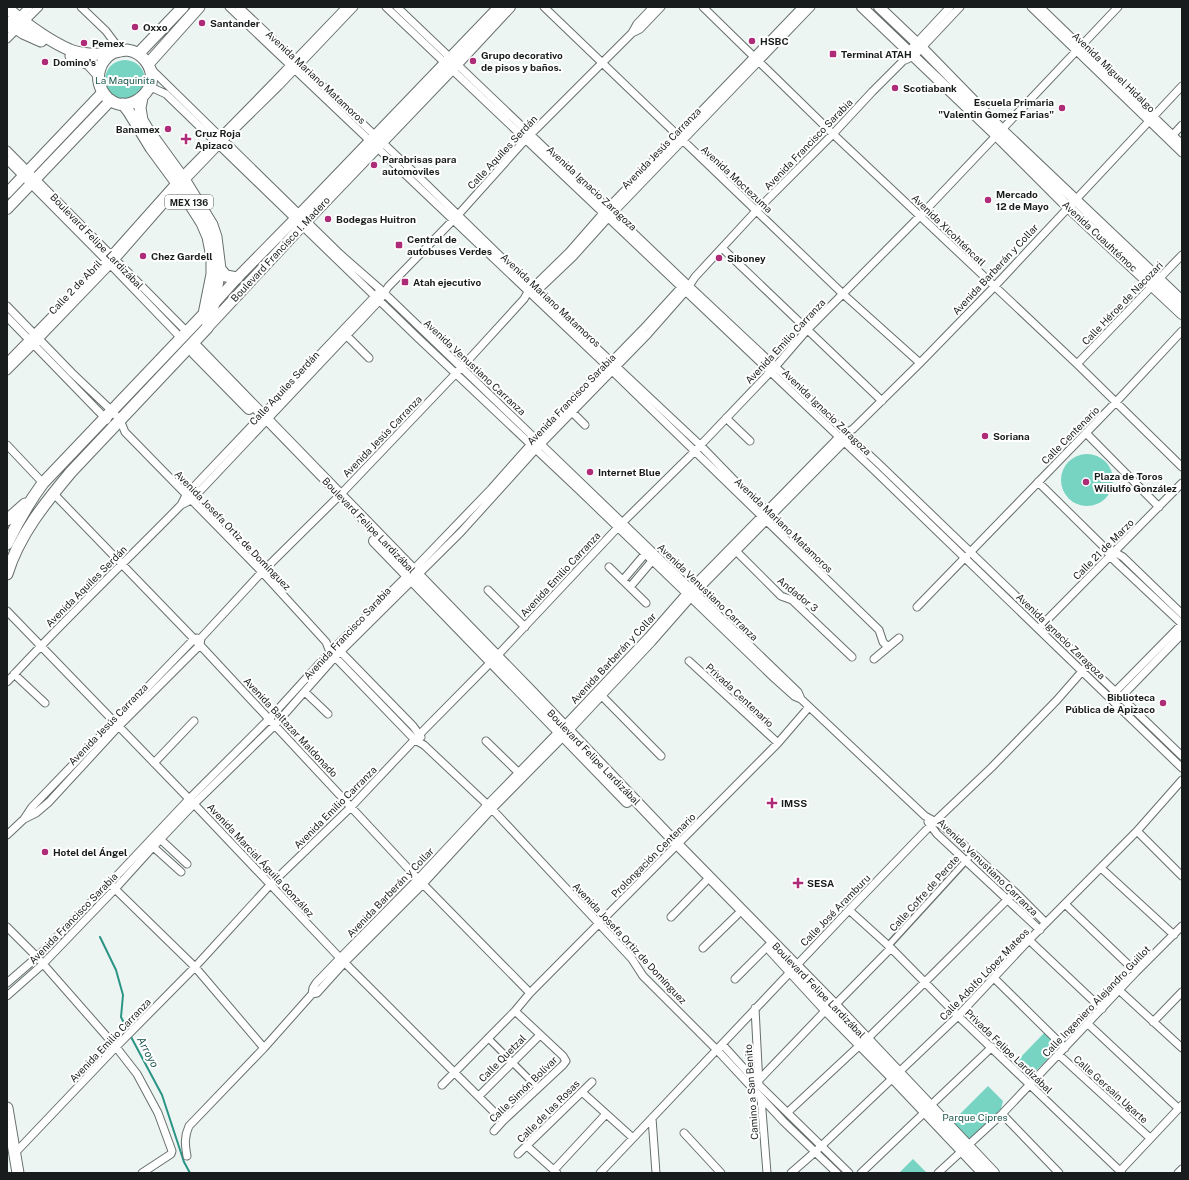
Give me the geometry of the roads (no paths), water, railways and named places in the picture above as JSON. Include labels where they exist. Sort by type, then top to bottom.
[{"type":"main road","points":[[138,54],[183,7]]},
{"type":"main road","points":[[149,66],[199,7]]},
{"type":"main road","name":"Boulevard Francisco I. Madero","points":[[451,64],[499,7]]},
{"type":"main road","name":"Boulevard Francisco I. Madero","points":[[53,493],[207,328],[301,220],[451,64],[510,7]]},
{"type":"main road","name":"Avenida Cuauhtémoc","points":[[862,7],[915,49]]},
{"type":"main road","name":"Avenida Cuauhtémoc","points":[[879,7],[915,49],[999,133],[1155,282],[1182,314]]},
{"type":"main road","points":[[7,8],[14,24],[89,64],[98,74]]},
{"type":"main road","points":[[14,24],[31,28],[61,45],[79,53],[101,55],[126,50],[138,54],[149,66],[151,75],[146,93],[133,103],[123,104],[106,96],[99,87],[99,69],[105,59],[117,52]]},
{"type":"main road","name":"MEX 136","points":[[146,93],[140,108],[142,120],[180,182],[208,237],[212,257],[212,274],[204,314]]},
{"type":"main road","points":[[7,194],[25,174],[106,96]]},
{"type":"main road","points":[[7,209],[106,96]]},
{"type":"main road","name":"MEX 136","points":[[123,104],[151,148],[180,182],[212,225],[216,237],[220,269],[214,303],[207,328]]},
{"type":"main road","name":"Boulevard Francisco I. Madero","points":[[33,497],[43,483],[237,278],[301,220]]},
{"type":"main road","points":[[220,269],[226,276],[237,278]]},
{"type":"main road","name":"Avenida Cuauhtémoc","points":[[1155,282],[1182,300]]},
{"type":"main road","name":"Boulevard Felipe Lardizábal","points":[[191,345],[896,1075],[964,1148],[983,1173]]},
{"type":"main road","name":"MEX 136","points":[[7,574],[11,560],[25,533],[53,493]]},
{"type":"main road","points":[[7,520],[33,497]]},
{"type":"main road","points":[[7,544],[33,497]]},
{"type":"main road","name":"Boulevard Felipe Lardizábal","points":[[675,846],[705,882],[735,909],[768,946],[793,969]]},
{"type":"main road","points":[[7,1108],[18,1173]]},
{"type":"main road","name":"Boulevard Felipe Lardizábal","points":[[964,1148],[994,1173]]},
{"type":"street","points":[[7,40],[14,24],[29,7]]},
{"type":"street","points":[[14,24],[39,7]]},
{"type":"street","points":[[81,7],[106,31],[117,52]]},
{"type":"street","name":"Avenida Mariano Matamoros","points":[[229,7],[256,29],[376,142],[458,215],[495,256]]},
{"type":"street","name":"Avenida Mariano Matamoros","points":[[239,7],[256,29]]},
{"type":"street","name":"Calle 2 de Abril","points":[[7,370],[11,361],[111,260],[180,182],[219,141],[277,84],[344,11],[354,7]]},
{"type":"street","name":"Avenida Ignacio Zaragoza","points":[[386,7],[403,18],[845,437],[971,553],[1182,756]]},
{"type":"street","name":"Avenida Ignacio Zaragoza","points":[[397,7],[403,18]]},
{"type":"street","name":"Avenida Moctezuma","points":[[544,7],[843,294],[920,363]]},
{"type":"street","name":"Calle Aquiles Serdán","points":[[188,498],[380,295],[458,215],[528,137],[632,33],[637,24],[653,7]]},
{"type":"street","name":"Calle Aquiles Serdán","points":[[632,33],[640,29],[661,7]]},
{"type":"street","name":"Avenida Xicohténcatl","points":[[703,7],[833,134],[1077,364],[1182,467]]},
{"type":"street","name":"Avenida Jesús Carranza","points":[[757,59],[802,7]]},
{"type":"street","name":"Avenida Jesús Carranza","points":[[7,835],[24,819],[36,813],[49,802],[116,723],[462,368],[524,299],[571,254],[642,177],[757,59],[811,7]]},
{"type":"street","name":"Avenida Francisco Sarabia","points":[[7,983],[37,958],[109,884],[158,837],[269,719],[412,575],[461,532],[493,491],[536,444],[646,331],[756,211],[904,61],[950,7]]},
{"type":"street","name":"Avenida Francisco Sarabia","points":[[915,49],[960,7]]},
{"type":"street","name":"Avenida Emilio Carranza","points":[[15,1153],[195,967],[270,885],[351,807],[417,737],[495,659],[620,526],[694,452],[773,369],[807,330],[920,216],[1118,7]]},
{"type":"street","name":"Avenida Miguel Hidalgo","points":[[1035,8],[1171,137],[1182,144]]},
{"type":"street","name":"Avenida Venustiano Carranza","points":[[149,66],[219,141]]},
{"type":"street","name":"Avenida Barberán y Collar","points":[[187,1156],[185,1141],[189,1126],[264,1048],[312,994],[316,983],[342,960],[421,882],[453,845],[650,640],[691,593],[854,428],[882,402],[994,287],[1182,86]]},
{"type":"street","name":"Avenida Venustiano Carranza","points":[[146,93],[155,89],[166,94],[219,141],[380,295],[419,334],[455,374],[495,405]]},
{"type":"street","points":[[1171,137],[1182,125]]},
{"type":"street","name":"Avenida Miguel Hidalgo","points":[[1171,137],[1182,153]]},
{"type":"street","name":"Avenida Mariano Matamoros","points":[[376,142],[453,220],[495,256],[611,366],[658,405],[700,445],[729,481],[879,630],[888,647]]},
{"type":"street","name":"Boulevard Felipe Lardizábal","points":[[7,150],[25,174]]},
{"type":"street","name":"Boulevard Felipe Lardizábal","points":[[7,160],[33,181],[184,335]]},
{"type":"street","points":[[722,248],[882,402]]},
{"type":"street","name":"Calle Héroe de Nacozari","points":[[1077,364],[1182,255]]},
{"type":"street","name":"Avenida Josefa Ortiz de Domínguez","points":[[7,306],[34,339],[262,572],[335,652],[359,676],[389,701],[424,745],[490,807],[632,959],[644,976],[759,1083],[849,1173]]},
{"type":"street","name":"Avenida Josefa Ortiz de Domínguez","points":[[7,316],[34,339]]},
{"type":"street","name":"Calle Centenario","points":[[971,553],[1182,331]]},
{"type":"street","points":[[344,333],[369,358]]},
{"type":"street","name":"Avenida Venustiano Carranza","points":[[419,334],[462,368],[495,405],[691,593],[794,696],[801,699],[925,816],[966,861],[1040,930]]},
{"type":"street","name":"Avenida Mariano Matamoros","points":[[611,366],[652,411],[694,452],[766,511]]},
{"type":"street","points":[[652,411],[658,405]]},
{"type":"street","points":[[570,410],[586,425]]},
{"type":"street","points":[[726,418],[750,441]]},
{"type":"street","points":[[1086,433],[1159,507]]},
{"type":"street","name":"Avenida Ignacio Zaragoza","points":[[845,437],[965,559],[1039,628],[1182,768]]},
{"type":"street","points":[[7,445],[53,493]]},
{"type":"street","name":"Avenida Barberán y Collar","points":[[766,518],[766,511],[803,479]]},
{"type":"street","points":[[1038,482],[1105,548],[1159,597],[1182,614]]},
{"type":"street","name":"Calle 21 de Marzo","points":[[1039,628],[1182,483]]},
{"type":"street","name":"Avenida Baltazar Maldonado","points":[[53,493],[122,565],[198,640],[269,719],[421,882],[530,993]]},
{"type":"street","name":"Avenida Aquiles Serdán","points":[[7,682],[41,645],[188,498]]},
{"type":"street","name":"Avenida Venustiano Carranza","points":[[620,526],[652,561],[691,593]]},
{"type":"street","name":"Andador 3","points":[[734,549],[781,596],[792,600],[852,657]]},
{"type":"street","points":[[917,607],[971,553]]},
{"type":"street","points":[[623,580],[645,554]]},
{"type":"street","points":[[630,587],[652,561]]},
{"type":"street","points":[[609,567],[646,603]]},
{"type":"street","points":[[488,590],[525,627]]},
{"type":"street","points":[[1005,597],[1011,591]]},
{"type":"street","points":[[1118,695],[1182,624],[1159,597]]},
{"type":"street","name":"Avenida Marcial Águila González","points":[[7,611],[342,960],[503,1120]]},
{"type":"street","points":[[1113,700],[1182,634]]},
{"type":"street","points":[[874,659],[899,638]]},
{"type":"street","name":"Avenida Francisco Sarabia","points":[[191,801],[275,725],[305,692],[335,652]]},
{"type":"street","name":"Privada Centenario","points":[[689,661],[778,743]]},
{"type":"street","name":"Calle José Aramburu","points":[[600,1173],[848,910],[992,767],[1057,700],[1088,665]]},
{"type":"street","points":[[14,674],[45,703]]},
{"type":"street","name":"Avenida Josefa Ortiz de Domínguez","points":[[359,676],[384,707],[417,737]]},
{"type":"street","points":[[305,692],[328,714]]},
{"type":"street","points":[[600,693],[661,756]]},
{"type":"street","points":[[384,707],[389,701]]},
{"type":"street","name":"Prolongación Centenario","points":[[442,1085],[530,993],[778,743],[809,707]]},
{"type":"street","points":[[154,763],[194,721]]},
{"type":"street","points":[[1146,732],[1151,727]]},
{"type":"street","points":[[486,741],[521,775]]},
{"type":"street","name":"Calle Adolfo López Mateos","points":[[791,1173],[958,1016],[1029,940],[1137,831],[1182,780]]},
{"type":"street","name":"Avenida Venustiano Carranza","points":[[933,824],[943,826],[1015,892],[1046,923]]},
{"type":"street","points":[[1137,831],[1182,876]]},
{"type":"street","points":[[158,837],[188,863],[176,878]]},
{"type":"street","points":[[151,844],[181,872]]},
{"type":"street","name":"Avenida Francisco Sarabia","points":[[7,996],[42,964],[115,889],[151,844]]},
{"type":"street","name":"Calle Cofre de Perote","points":[[890,947],[973,854]]},
{"type":"street","points":[[1101,868],[1174,935]]},
{"type":"street","points":[[671,917],[705,882]]},
{"type":"street","points":[[109,884],[195,967],[264,1048]]},
{"type":"street","points":[[788,1112],[926,982],[1015,892]]},
{"type":"street","points":[[1065,904],[1136,972]]},
{"type":"street","points":[[703,948],[735,909]]},
{"type":"street","name":"Privada Felipe Lardizábal","points":[[848,910],[890,947],[958,1016],[1121,1172]]},
{"type":"street","points":[[7,926],[116,1047],[137,1074],[155,1107],[172,1151],[171,1154],[142,1173]]},
{"type":"street","name":"Calle Ingeniero Alejandro Guillot","points":[[938,1173],[1002,1114],[1120,991],[1136,972],[1182,926]]},
{"type":"street","points":[[1029,940],[1102,1009]]},
{"type":"street","points":[[735,979],[768,946]]},
{"type":"street","points":[[759,1083],[890,947]]},
{"type":"street","points":[[994,978],[1065,1048]]},
{"type":"street","points":[[1120,991],[1182,1048]]},
{"type":"street","points":[[1153,1022],[1182,992]]},
{"type":"street","name":"Camino a San Benito","points":[[755,1008],[759,1083],[767,1173]]},
{"type":"street","points":[[514,1011],[540,1035]]},
{"type":"street","points":[[1088,1024],[1180,1106],[1121,1172]]},
{"type":"street","name":"Calle Simón Bolívar","points":[[494,1131],[503,1120],[566,1061],[563,1056],[540,1035]]},
{"type":"street","name":"Calle Quetzal","points":[[479,1096],[540,1035]]},
{"type":"street","points":[[488,1038],[538,1088]]},
{"type":"street","name":"Avenida Josefa Ortiz de Domínguez","points":[[720,1047],[761,1098],[837,1173]]},
{"type":"street","points":[[862,1173],[992,1047]]},
{"type":"street","name":"Calle Gersaín Ugarte","points":[[1058,1054],[1150,1138]]},
{"type":"street","name":"Calle de las Rosas","points":[[518,1154],[592,1082]]},
{"type":"street","points":[[582,1092],[633,1138]]},
{"type":"street","points":[[527,1146],[555,1172],[606,1114]]},
{"type":"street","points":[[1002,1114],[1059,1173]]},
{"type":"street","points":[[652,1118],[656,1173]]},
{"type":"street","points":[[684,1133],[721,1173]]},
{"type":"street","points":[[1178,1173],[1182,1169]]},
{"type":"waterway","name":"Arroyo","points":[[100,937],[116,970],[123,995],[121,1017],[128,1031]]},
{"type":"waterway","name":"Arroyo","points":[[130,1035],[162,1095],[184,1162],[190,1173]]},
{"type":"place","name":"Santander","points":[[202,23]]},
{"type":"place","name":"Oxxo","points":[[135,27]]},
{"type":"place","name":"HSBC","points":[[752,41]]},
{"type":"place","name":"Pemex","points":[[84,43]]},
{"type":"place","name":"Terminal ATAH","points":[[833,54]]},
{"type":"place","name":"Grupo decorativo de pisos y baños.","points":[[473,61]]},
{"type":"place","name":"Domino's","points":[[45,62]]},
{"type":"place","name":"Scotiabank","points":[[895,88]]},
{"type":"place","name":"Escuela Primaria \"Valentin Gomez Farias\"","points":[[1062,108]]},
{"type":"place","name":"Banamex","points":[[168,129]]},
{"type":"place","name":"Cruz Roja Apizaco","points":[[186,139]]},
{"type":"place","name":"Parabrisas para automoviles","points":[[374,165]]},
{"type":"place","name":"Mercado 12 de Mayo","points":[[988,200]]},
{"type":"place","name":"Bodegas Huitron","points":[[328,219]]},
{"type":"place","name":"Central de autobuses Verdes","points":[[399,245]]},
{"type":"place","name":"Chez Gardell","points":[[143,256]]},
{"type":"place","name":"Siboney","points":[[719,258]]},
{"type":"place","name":"Atah ejecutivo","points":[[405,282]]},
{"type":"place","name":"Soriana","points":[[985,436]]},
{"type":"place","name":"Internet Blue","points":[[590,472]]},
{"type":"place","name":"Plaza de Toros Wiliulfo González","points":[[1086,482]]},
{"type":"place","name":"Biblioteca Pública de Apizaco","points":[[1163,703]]},
{"type":"place","name":"IMSS","points":[[772,803]]},
{"type":"place","name":"Hotel del Ángel","points":[[45,852]]},
{"type":"place","name":"SESA","points":[[798,883]]},
{"type":"park label","name":"La Maquinita","points":[[125,80]]},
{"type":"park label","name":"Parque Cipres","points":[[975,1117]]}]
